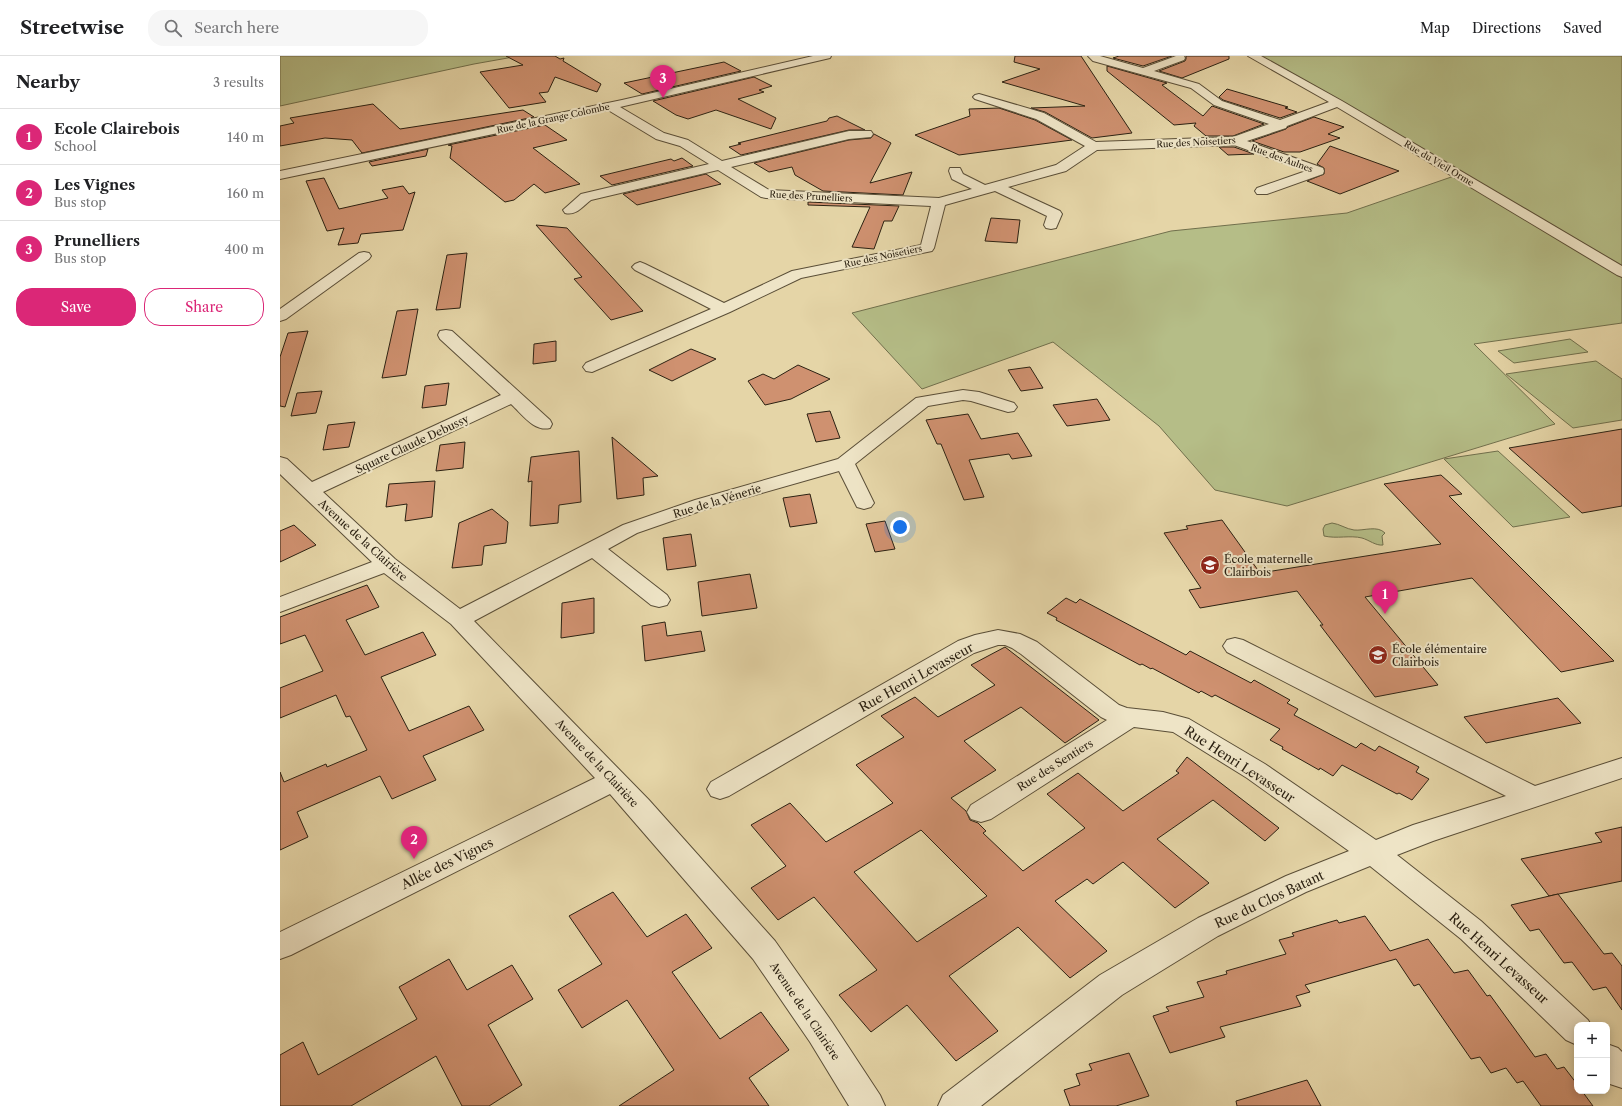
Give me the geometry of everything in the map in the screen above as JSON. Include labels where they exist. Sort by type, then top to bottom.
[{"type":"street","name":"Rue de la Grange Colombe","points":[[280,175],[610,106],[747,76],[826,56]]},
{"type":"street","points":[[1092,56],[1097,59],[1195,86],[1218,103],[1282,125]]},
{"type":"street","name":"Rue du Vieil Orme","points":[[1253,56],[1338,103],[1622,272]]},
{"type":"street","points":[[1143,72],[1180,58]]},
{"type":"street","points":[[939,202],[1061,168],[1094,146],[1040,116],[979,97]]},
{"type":"street","name":"Rue des Noisetiers","points":[[1094,146],[1235,141],[1282,125],[1338,103]]},
{"type":"street","name":"Rue des Prunelliers","points":[[610,106],[660,136],[684,143],[766,194],[939,202]]},
{"type":"street","points":[[570,210],[586,197],[849,135],[867,134]]},
{"type":"street","name":"Rue des Aulnes","points":[[1235,141],[1318,171],[1262,191]]},
{"type":"street","points":[[956,171],[956,176],[990,187],[1055,214],[1051,225]]},
{"type":"street","name":"Rue des Noisetiers","points":[[592,367],[724,309],[797,274],[927,248],[939,202]]},
{"type":"street","points":[[280,316],[364,256]]},
{"type":"street","points":[[640,267],[724,309]]},
{"type":"street","points":[[446,335],[543,424]]},
{"type":"street","name":"Rue de la Vénerie","points":[[459,619],[630,529],[702,504],[845,463],[922,402],[963,395],[973,396],[1008,407]]},
{"type":"street","name":"Square Claude Debussy","points":[[310,491],[514,396]]},
{"type":"street","name":"Avenue de la Clairière","points":[[280,463],[387,564],[459,619],[614,780],[764,950],[821,1032],[868,1106]]},
{"type":"street","points":[[845,463],[864,503]]},
{"type":"street","points":[[593,548],[659,600]]},
{"type":"street","points":[[280,605],[387,564]]},
{"type":"street","name":"Rue Henri Levasseur","points":[[720,789],[966,647],[988,638],[1002,637],[1016,639],[1110,711],[1123,717],[1163,721],[1180,725],[1256,771],[1374,853],[1471,930],[1574,1027]]},
{"type":"street","points":[[1235,646],[1532,797]]},
{"type":"street","name":"Rue des Sentiers","points":[[981,812],[1129,718]]},
{"type":"street","name":"Rue du Clos Batant","points":[[955,1106],[1111,985],[1208,927],[1296,884],[1424,833],[1622,768]]},
{"type":"street","name":"Allée des Vignes","points":[[280,946],[614,780]]},
{"type":"street","points":[[1610,1062],[1622,1073]]},
{"type":"green space","points":[[280,56],[519,56],[474,64],[280,106]]},
{"type":"green space","points":[[1259,56],[1622,56],[1622,323],[1474,344],[1555,424],[1287,506],[1215,490],[1159,426],[1053,342],[922,389],[852,313],[1171,231],[1347,213],[1460,174]]},
{"type":"green space","points":[[1570,339],[1588,352],[1514,363],[1498,351]]},
{"type":"green space","points":[[1596,361],[1622,379],[1622,420],[1573,428],[1506,374]]},
{"type":"green space","points":[[1498,451],[1570,517],[1513,527],[1444,459]]},
{"type":"green space","points":[[1332,523],[1354,530],[1378,529],[1385,533],[1382,536],[1383,545],[1378,545],[1357,537],[1324,536],[1323,529],[1325,525]]},
{"type":"building","points":[[506,56],[555,56],[560,59],[564,58],[563,61],[601,84],[597,92],[555,77],[548,92],[539,93],[546,102],[509,108],[480,72],[523,65]]},
{"type":"building","points":[[1015,56],[1081,56],[1132,133],[1092,138],[1045,112],[1031,108],[1085,106],[1002,82],[1040,69],[1014,62]]},
{"type":"building","points":[[1119,56],[1172,56],[1143,66],[1113,58]]},
{"type":"building","points":[[1186,56],[1229,56],[1229,59],[1182,78],[1159,71],[1185,61]]},
{"type":"building","points":[[724,62],[741,71],[642,94],[624,83]]},
{"type":"building","points":[[1107,66],[1167,83],[1162,85],[1203,116],[1212,106],[1264,124],[1233,136],[1206,136],[1194,126],[1196,123],[1174,125],[1107,71]]},
{"type":"building","points":[[754,77],[772,86],[759,90],[764,92],[738,99],[776,118],[771,129],[716,110],[688,119],[676,115],[653,101]]},
{"type":"building","points":[[1227,89],[1288,107],[1285,108],[1297,112],[1280,118],[1223,100],[1219,97]]},
{"type":"building","points":[[373,104],[400,129],[523,110],[534,117],[362,153],[352,140],[325,138],[280,146],[280,126],[294,123],[290,118]]},
{"type":"building","points":[[999,108],[1035,120],[1072,140],[959,155],[915,135],[970,116],[969,109]]},
{"type":"building","points":[[837,116],[865,130],[849,130],[741,155],[729,147],[741,144],[738,143],[827,121],[829,118]]},
{"type":"building","points":[[1314,117],[1344,127],[1328,134],[1340,138],[1300,152],[1284,152],[1252,141],[1286,129]]},
{"type":"building","points":[[545,125],[567,140],[533,148],[580,184],[545,193],[534,184],[514,200],[505,202],[450,158],[452,146],[448,145]]},
{"type":"building","points":[[874,134],[891,143],[870,183],[912,172],[903,195],[823,191],[795,175],[792,167],[769,172],[754,163],[849,140],[871,138]]},
{"type":"building","points":[[1330,146],[1399,171],[1340,194],[1307,181],[1324,174],[1324,168],[1317,164]]},
{"type":"building","points":[[1219,147],[1234,147],[1254,154],[1228,155]]},
{"type":"building","points":[[428,149],[426,156],[372,166],[369,162]]},
{"type":"building","points":[[682,158],[693,166],[612,185],[600,176],[671,159],[674,161]]},
{"type":"building","points":[[706,174],[721,184],[637,205],[623,194]]},
{"type":"building","points":[[324,178],[339,209],[388,198],[382,190],[403,186],[409,194],[415,192],[403,230],[361,234],[358,243],[338,245],[344,228],[327,231],[306,181]]},
{"type":"building","points":[[808,202],[899,206],[892,221],[884,221],[874,249],[852,247],[870,207],[808,205]]},
{"type":"building","points":[[991,218],[1020,220],[1017,243],[985,241]]},
{"type":"building","points":[[536,225],[567,228],[643,311],[611,320],[574,279],[582,277]]},
{"type":"building","points":[[467,253],[460,308],[436,310],[447,255]]},
{"type":"building","points":[[418,309],[406,375],[382,378],[397,311]]},
{"type":"building","points":[[308,331],[285,407],[280,406],[280,357],[288,333]]},
{"type":"building","points":[[556,341],[556,361],[533,364],[534,344]]},
{"type":"building","points":[[691,349],[716,359],[672,381],[649,370]]},
{"type":"building","points":[[798,365],[830,379],[791,399],[765,405],[748,381],[763,374],[774,379]]},
{"type":"building","points":[[1030,367],[1043,388],[1021,391],[1008,370]]},
{"type":"building","points":[[449,383],[446,405],[422,408],[425,386]]},
{"type":"building","points":[[322,391],[316,413],[291,416],[297,393]]},
{"type":"building","points":[[1097,399],[1110,420],[1067,426],[1053,405]]},
{"type":"building","points":[[830,411],[840,438],[816,442],[807,414]]},
{"type":"building","points":[[968,414],[981,439],[1018,433],[1032,456],[1012,459],[1009,454],[969,460],[984,497],[964,500],[941,444],[937,444],[926,420]]},
{"type":"building","points":[[355,422],[349,447],[323,450],[328,425]]},
{"type":"building","points":[[1622,429],[1622,506],[1582,513],[1509,448]]},
{"type":"building","points":[[612,437],[658,476],[643,478],[644,495],[617,499]]},
{"type":"building","points":[[465,442],[463,468],[436,471],[440,445]]},
{"type":"building","points":[[579,451],[581,502],[559,505],[558,523],[530,526],[532,481],[528,482],[531,457]]},
{"type":"building","points":[[1441,475],[1462,494],[1449,496],[1614,661],[1561,672],[1472,578],[1365,597],[1438,685],[1375,697],[1320,625],[1323,625],[1297,591],[1200,608],[1189,590],[1201,588],[1164,533],[1188,529],[1186,526],[1222,520],[1260,573],[1441,544],[1384,484]]},
{"type":"building","points":[[435,481],[432,517],[405,521],[407,504],[386,507],[389,484]]},
{"type":"building","points":[[810,494],[817,523],[790,527],[783,498]]},
{"type":"building","points":[[492,509],[508,522],[506,543],[484,546],[482,565],[452,568],[459,523]]},
{"type":"building","points":[[885,521],[895,549],[875,552],[866,524]]},
{"type":"building","points":[[294,525],[316,545],[280,562],[280,531]]},
{"type":"building","points":[[691,534],[696,566],[667,570],[663,538]]},
{"type":"building","points":[[750,574],[757,608],[702,616],[698,582]]},
{"type":"building","points":[[367,585],[379,607],[346,620],[365,655],[423,632],[436,655],[381,677],[409,731],[469,706],[484,730],[423,756],[436,780],[392,799],[380,776],[297,812],[308,837],[280,850],[280,772],[284,782],[326,764],[327,767],[367,750],[350,716],[346,717],[336,695],[280,718],[280,688],[323,671],[305,635],[280,644],[280,617]]},
{"type":"building","points":[[594,598],[594,633],[561,638],[562,603]]},
{"type":"building","points":[[1066,598],[1076,603],[1080,599],[1186,655],[1190,651],[1251,683],[1254,680],[1290,700],[1287,703],[1298,709],[1294,715],[1356,748],[1361,743],[1375,751],[1379,746],[1419,767],[1416,772],[1429,779],[1412,800],[1399,793],[1397,794],[1342,765],[1333,776],[1320,768],[1319,770],[1282,749],[1283,747],[1270,740],[1280,729],[1215,695],[1212,697],[1201,691],[1199,693],[1152,668],[1151,669],[1142,664],[1140,665],[1056,620],[1057,618],[1047,613]]},
{"type":"building","points":[[665,622],[667,636],[701,631],[705,651],[645,661],[642,626]]},
{"type":"building","points":[[1005,647],[1099,720],[1065,743],[1021,707],[964,741],[996,770],[951,798],[966,811],[970,820],[978,823],[986,831],[983,833],[1023,871],[1085,828],[1047,794],[1078,773],[1123,811],[1179,773],[1176,771],[1187,757],[1279,828],[1265,841],[1213,800],[1157,839],[1209,883],[1175,908],[1123,862],[1093,884],[1087,879],[1055,901],[1107,951],[1070,978],[1018,927],[949,976],[998,1031],[956,1061],[907,1005],[871,1032],[839,995],[877,970],[814,897],[778,920],[751,888],[786,866],[751,825],[790,803],[826,842],[893,803],[856,765],[904,737],[881,716],[915,697],[938,717],[995,685],[971,665]],"holes":[[[921,830],[987,896],[917,942],[854,872]]]},
{"type":"building","points":[[1558,698],[1581,723],[1486,743],[1464,717]]},
{"type":"building","points":[[1622,827],[1622,881],[1549,896],[1521,859],[1602,842],[1595,833]]},
{"type":"building","points":[[613,892],[647,937],[686,914],[712,948],[672,972],[720,1039],[761,1012],[789,1050],[749,1078],[769,1106],[619,1106],[674,1070],[627,1000],[582,1028],[558,990],[602,964],[569,916]]},
{"type":"building","points":[[1558,894],[1604,954],[1612,953],[1622,966],[1622,1010],[1606,987],[1593,990],[1572,962],[1564,963],[1539,929],[1530,931],[1511,905]]},
{"type":"building","points":[[1365,916],[1390,951],[1428,939],[1454,973],[1468,970],[1487,996],[1490,995],[1535,1057],[1546,1054],[1557,1069],[1564,1067],[1574,1080],[1574,1094],[1584,1094],[1593,1106],[1541,1106],[1523,1081],[1517,1083],[1506,1068],[1491,1073],[1480,1057],[1471,1059],[1419,984],[1414,986],[1396,959],[1305,985],[1310,992],[1296,996],[1301,1006],[1220,1027],[1225,1037],[1170,1053],[1153,1016],[1169,1011],[1166,1007],[1204,997],[1197,982],[1227,974],[1226,971],[1286,954],[1279,940],[1294,936],[1292,933],[1337,920],[1339,923]]},
{"type":"building","points":[[449,959],[467,990],[512,965],[533,999],[488,1025],[522,1085],[489,1106],[462,1106],[436,1056],[351,1106],[280,1106],[280,1055],[303,1042],[318,1075],[417,1019],[399,987]]},
{"type":"building","points":[[1129,1053],[1149,1096],[1116,1106],[1070,1106],[1064,1090],[1080,1085],[1076,1074],[1092,1070],[1089,1064]]},
{"type":"building","points":[[1307,1080],[1321,1106],[1237,1106],[1236,1101]]},
{"type":"place","name":"Prunelliers","points":[[663,98]]},
{"type":"place","name":"École maternelle Clairbois","points":[[1210,565]]},
{"type":"place","name":"Ecole Clairebois","points":[[1385,614]]},
{"type":"place","name":"École élémentaire Clairbois","points":[[1378,655]]},
{"type":"place","name":"Les Vignes","points":[[414,859]]}]
